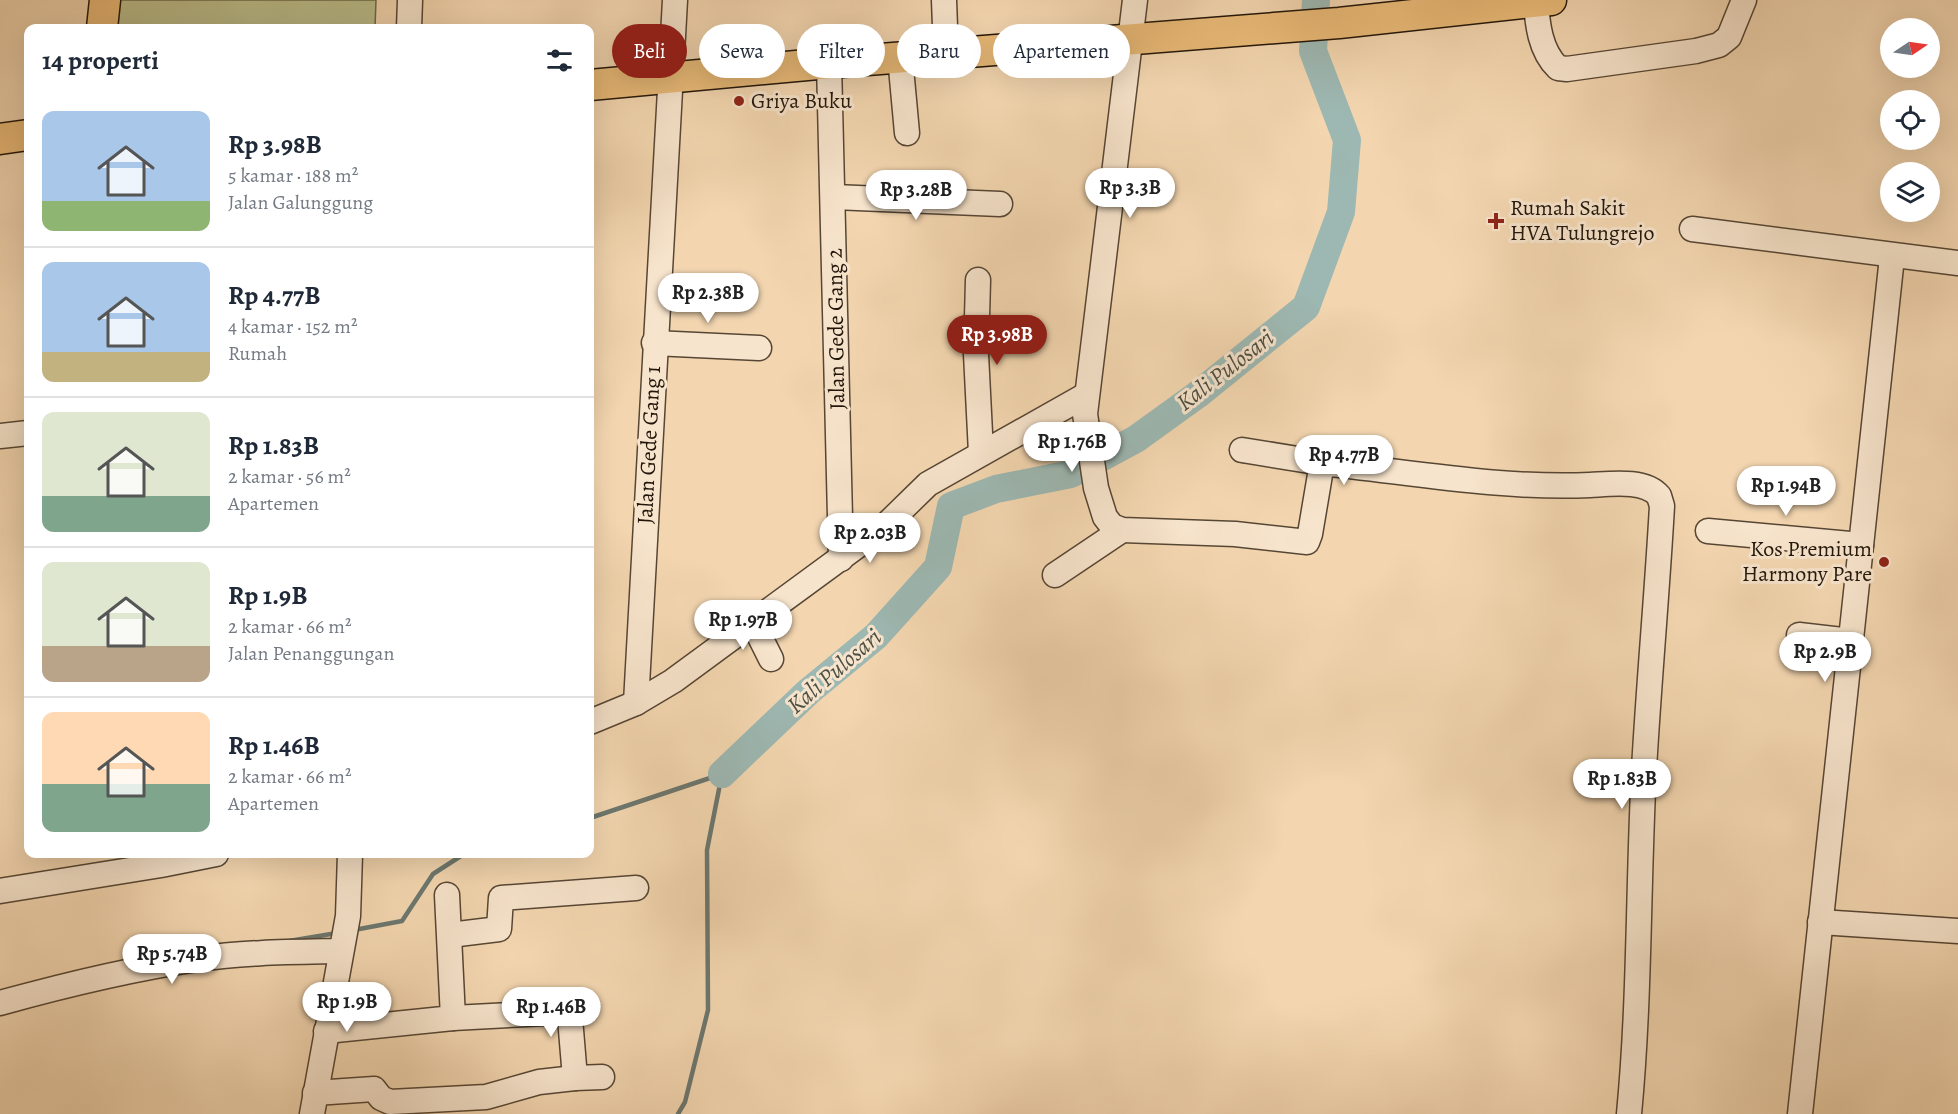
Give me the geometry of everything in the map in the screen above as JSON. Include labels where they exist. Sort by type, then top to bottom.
[{"type":"main road","points":[[102,24],[105,0]]},
{"type":"main road","points":[[981,51],[1339,23],[1439,5],[1541,0]]},
{"type":"main road","points":[[687,76],[797,66]]},
{"type":"main road","points":[[594,85],[669,78]]},
{"type":"main road","points":[[0,139],[24,136]]},
{"type":"street","points":[[409,24],[410,0]]},
{"type":"street","name":"Jalan Gede Gang 1","points":[[673,24],[675,0]]},
{"type":"street","points":[[944,0],[945,24]]},
{"type":"street","points":[[1113,524],[1096,488],[1085,414],[1135,0]]},
{"type":"street","points":[[1541,0],[1538,27],[1547,55],[1558,68],[1567,69],[1696,51],[1719,45],[1729,37],[1744,0]]},
{"type":"street","name":"Jalan Gede Gang 1","points":[[636,703],[669,78]]},
{"type":"street","name":"Jalan Gede Gang 2","points":[[830,78],[841,559]]},
{"type":"street","points":[[902,78],[907,133]]},
{"type":"street","points":[[834,196],[1000,204]]},
{"type":"street","points":[[1692,229],[1892,257],[1958,263]]},
{"type":"street","points":[[1800,1114],[1892,257]]},
{"type":"street","points":[[978,280],[976,354],[981,453]]},
{"type":"street","points":[[654,343],[759,348]]},
{"type":"street","points":[[594,720],[636,703],[673,681],[887,524],[928,484],[1086,395]]},
{"type":"street","points":[[0,436],[24,433]]},
{"type":"street","points":[[1242,450],[1322,463],[1540,485],[1629,484],[1656,492],[1659,496],[1662,506],[1644,769],[1635,1053],[1629,1114]]},
{"type":"street","points":[[1055,575],[1113,524],[1307,542],[1322,463]]},
{"type":"street","points":[[1708,531],[1861,545]]},
{"type":"street","points":[[753,623],[771,660]]},
{"type":"street","points":[[1799,635],[1851,640]]},
{"type":"street","points":[[0,891],[196,858]]},
{"type":"street","points":[[350,858],[348,916],[314,1104],[374,1089],[379,1092],[381,1098],[390,1102],[453,1101],[486,1097],[553,1079],[602,1077]]},
{"type":"street","points":[[450,935],[499,929],[501,898],[636,888]]},
{"type":"street","points":[[447,895],[453,1018]]},
{"type":"street","points":[[1820,922],[1958,931]]},
{"type":"street","points":[[0,1003],[96,978],[199,959],[342,947]]},
{"type":"street","points":[[326,1031],[453,1018],[565,1012],[570,1018],[575,1078]]},
{"type":"green space","points":[[105,0],[376,0],[375,24],[102,24]]},
{"type":"waterway","name":"Kali Pulosari","points":[[722,774],[808,692],[876,636],[938,567],[951,506],[996,489],[1071,474],[1136,439],[1197,395],[1306,307],[1341,212],[1347,140],[1313,51],[1316,0]]},
{"type":"waterway","points":[[594,817],[722,774]]},
{"type":"waterway","points":[[678,1114],[685,1102],[708,1010],[707,850],[722,774]]},
{"type":"waterway","points":[[354,930],[402,921],[433,874],[458,858]]},
{"type":"waterway","points":[[289,941],[337,933]]},
{"type":"place","name":"Griya Buku","points":[[739,101]]},
{"type":"place","name":"Rumah Sakit HVA Tulungrejo","points":[[1496,221]]},
{"type":"place","name":"Kos Premium Harmony Pare","points":[[1884,562]]}]
